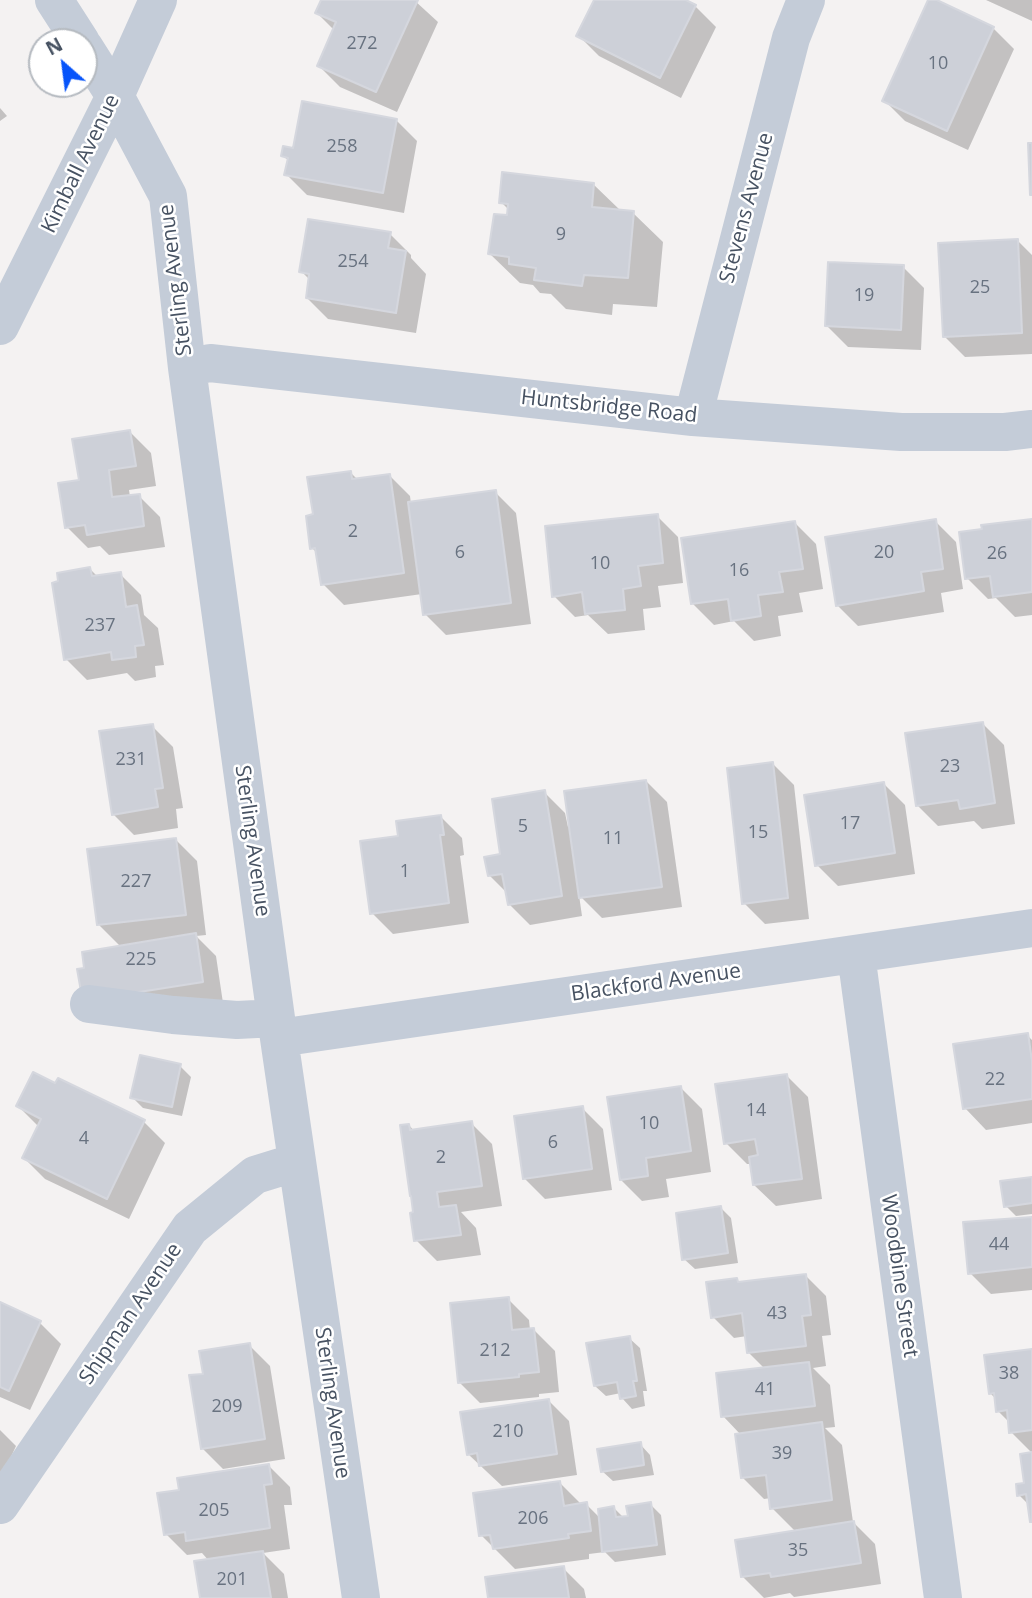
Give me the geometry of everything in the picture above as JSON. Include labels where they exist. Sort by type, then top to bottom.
[{"type":"street","points":[[54,0],[72,28]]},
{"type":"street","name":"Kimball Avenue","points":[[0,326],[115,96],[159,0]]},
{"type":"street","name":"Stevens Avenue","points":[[693,417],[791,38],[806,0]]},
{"type":"street","name":"Sterling Avenue","points":[[98,69],[168,196],[187,368],[278,1028],[361,1598]]},
{"type":"street","name":"Huntsbridge Road","points":[[187,368],[211,363],[693,417],[901,432],[1005,432],[1032,429]]},
{"type":"street","name":"Blackford Avenue","points":[[89,1004],[173,1016],[237,1020],[278,1028],[856,954],[1032,928]]},
{"type":"street","name":"Woodbine Street","points":[[856,954],[943,1598]]},
{"type":"street","name":"Shipman Avenue","points":[[0,1505],[190,1228],[255,1175],[297,1162]]},
{"type":"building","points":[[321,0],[418,0],[376,92],[317,66],[336,22],[315,13]]},
{"type":"building","points":[[594,0],[686,0],[696,5],[660,78],[576,36]]},
{"type":"building","points":[[928,0],[937,0],[994,27],[947,131],[882,101]]},
{"type":"building","points":[[302,101],[397,119],[383,193],[284,175],[288,158],[281,156],[283,146],[293,148]]},
{"type":"building","points":[[1028,143],[1032,143],[1032,195],[1030,195]]},
{"type":"building","points":[[502,172],[594,183],[592,207],[634,211],[628,278],[584,275],[582,286],[534,280],[536,268],[509,264],[509,257],[488,254],[494,214],[507,215],[508,204],[499,203]]},
{"type":"building","points":[[308,219],[391,232],[388,248],[406,251],[396,313],[306,298],[309,274],[299,272]]},
{"type":"building","points":[[1018,239],[1022,333],[943,337],[938,243]]},
{"type":"building","points":[[828,262],[904,265],[901,330],[825,326]]},
{"type":"building","points":[[130,430],[136,466],[109,470],[112,497],[140,494],[144,526],[87,535],[85,525],[65,528],[58,483],[79,480],[72,439]]},
{"type":"building","points":[[351,471],[352,479],[390,474],[404,573],[321,585],[315,548],[310,549],[306,516],[313,514],[307,477]]},
{"type":"building","points":[[496,490],[511,603],[423,615],[408,502]]},
{"type":"building","points":[[658,514],[663,563],[638,566],[641,586],[623,589],[625,610],[585,614],[582,592],[552,597],[545,526]]},
{"type":"building","points":[[936,519],[943,569],[921,572],[924,591],[836,606],[825,537]]},
{"type":"building","points":[[1032,519],[1032,592],[993,597],[990,576],[965,579],[959,532],[982,529],[981,525]]},
{"type":"building","points":[[795,521],[803,569],[779,572],[783,592],[758,595],[761,616],[731,621],[728,599],[691,604],[681,538]]},
{"type":"building","points":[[90,567],[92,576],[121,572],[126,607],[137,605],[144,645],[135,646],[136,657],[112,660],[111,652],[64,660],[52,583],[58,581],[57,573]]},
{"type":"building","points":[[983,722],[995,803],[960,809],[958,800],[916,806],[905,733]]},
{"type":"building","points":[[153,724],[163,788],[155,789],[158,807],[112,815],[99,731]]},
{"type":"building","points":[[773,762],[788,898],[742,904],[727,768]]},
{"type":"building","points":[[646,780],[662,887],[579,898],[564,791]]},
{"type":"building","points":[[884,782],[895,853],[815,866],[804,795]]},
{"type":"building","points":[[545,790],[562,896],[508,905],[502,874],[488,876],[484,857],[500,854],[492,799]]},
{"type":"building","points":[[441,815],[444,835],[440,835],[449,903],[370,914],[360,841],[398,836],[396,821]]},
{"type":"building","points":[[176,838],[186,915],[97,925],[87,849]]},
{"type":"building","points":[[196,933],[203,982],[88,1000],[82,997],[77,969],[84,968],[82,952]]},
{"type":"building","points":[[1028,1033],[1032,1061],[1032,1099],[963,1109],[953,1044]]},
{"type":"building","points":[[140,1055],[181,1064],[172,1107],[130,1098]]},
{"type":"building","points":[[33,1072],[55,1083],[58,1078],[145,1120],[107,1199],[22,1158],[41,1119],[16,1106]]},
{"type":"building","points":[[787,1074],[802,1179],[753,1185],[749,1157],[758,1155],[755,1139],[724,1144],[715,1084]]},
{"type":"building","points":[[681,1086],[691,1151],[646,1158],[648,1176],[620,1180],[607,1097]]},
{"type":"building","points":[[583,1106],[592,1169],[523,1179],[514,1116]]},
{"type":"building","points":[[472,1121],[482,1186],[437,1192],[439,1207],[456,1205],[461,1235],[414,1241],[410,1213],[413,1212],[400,1125],[409,1124],[410,1130]]},
{"type":"building","points":[[1032,1177],[1032,1203],[1004,1207],[1000,1181]]},
{"type":"building","points":[[721,1206],[728,1253],[682,1260],[676,1213]]},
{"type":"building","points":[[1032,1217],[1032,1267],[968,1274],[963,1222]]},
{"type":"building","points":[[806,1274],[811,1315],[802,1316],[806,1346],[747,1353],[742,1313],[711,1318],[706,1282],[737,1278],[738,1282]]},
{"type":"building","points":[[509,1297],[512,1330],[534,1328],[539,1372],[519,1374],[519,1377],[458,1383],[450,1303]]},
{"type":"building","points":[[0,1302],[41,1321],[9,1391],[0,1387]]},
{"type":"building","points":[[630,1336],[637,1381],[633,1381],[636,1396],[620,1399],[617,1382],[594,1386],[586,1343]]},
{"type":"building","points":[[250,1343],[265,1439],[201,1449],[189,1375],[203,1374],[199,1351]]},
{"type":"building","points":[[1032,1349],[1032,1430],[1009,1433],[1007,1410],[996,1412],[994,1393],[989,1394],[984,1355]]},
{"type":"building","points":[[809,1362],[815,1406],[721,1417],[716,1373]]},
{"type":"building","points":[[549,1399],[557,1454],[479,1466],[477,1453],[467,1455],[460,1412]]},
{"type":"building","points":[[822,1422],[832,1500],[770,1509],[766,1475],[741,1478],[735,1434]]},
{"type":"building","points":[[641,1442],[644,1465],[601,1472],[597,1449]]},
{"type":"building","points":[[1032,1452],[1030,1522],[1026,1494],[1017,1496],[1016,1484],[1024,1483],[1020,1454]]},
{"type":"building","points":[[269,1464],[272,1484],[264,1485],[270,1528],[186,1541],[185,1532],[164,1535],[157,1493],[179,1490],[177,1478]]},
{"type":"building","points":[[560,1481],[564,1506],[587,1502],[591,1531],[568,1534],[569,1538],[493,1549],[490,1535],[479,1536],[473,1493]]},
{"type":"building","points":[[651,1502],[657,1545],[602,1552],[598,1509],[614,1506],[616,1517],[628,1516],[626,1506]]},
{"type":"building","points":[[854,1521],[861,1563],[771,1577],[770,1573],[741,1577],[735,1540]]},
{"type":"building","points":[[263,1551],[271,1598],[200,1598],[194,1561]]},
{"type":"building","points":[[564,1566],[569,1598],[488,1598],[485,1577]]}]
